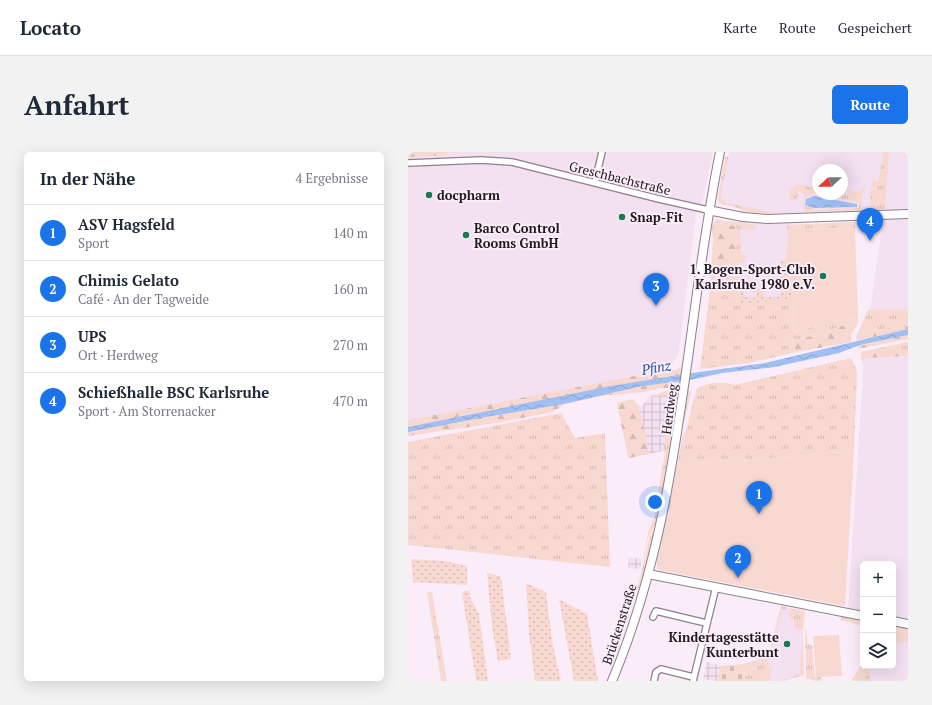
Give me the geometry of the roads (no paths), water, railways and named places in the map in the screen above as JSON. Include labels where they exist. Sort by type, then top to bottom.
[{"type":"main road","name":"Herdweg","points":[[648,574],[671,476],[708,210],[720,152]]},
{"type":"main road","points":[[708,210],[752,218],[767,219],[908,214]]},
{"type":"main road","points":[[648,574],[860,615]]},
{"type":"main road","name":"Brückenstraße","points":[[612,681],[636,619],[648,574]]},
{"type":"main road","points":[[896,622],[908,624]]},
{"type":"street","points":[[595,182],[602,152]]},
{"type":"street","name":"Greschbachstraße","points":[[408,163],[481,160],[507,161],[666,201],[708,210]]},
{"type":"street","points":[[654,681],[656,672],[661,669],[693,679],[716,587]]},
{"type":"street","points":[[653,617],[656,611],[706,623]]},
{"type":"water","points":[[812,197],[812,200],[836,200],[857,204],[857,207],[813,208],[805,205],[806,199]]},
{"type":"water","points":[[908,329],[908,335],[860,345],[839,353],[774,367],[722,373],[690,380],[642,386],[564,404],[408,432],[408,427],[611,386],[765,363]]},
{"type":"place","name":"docpharm","points":[[429,195]]},
{"type":"place","name":"Snap-Fit","points":[[622,217]]},
{"type":"place","name":"Barco Control Rooms GmbH","points":[[466,235]]},
{"type":"place","name":"Schießhalle BSC Karlsruhe","points":[[870,241]]},
{"type":"place","name":"1. Bogen-Sport-Club Karlsruhe 1980 e.V.","points":[[823,276]]},
{"type":"place","name":"UPS","points":[[656,306]]},
{"type":"place","name":"ASV Hagsfeld","points":[[759,514]]},
{"type":"place","name":"Chimis Gelato","points":[[738,578]]},
{"type":"place","name":"Kindertagesstätte Kunterbunt","points":[[787,644]]},
{"type":"water label","name":"Pfinz","points":[[656,367]]}]
